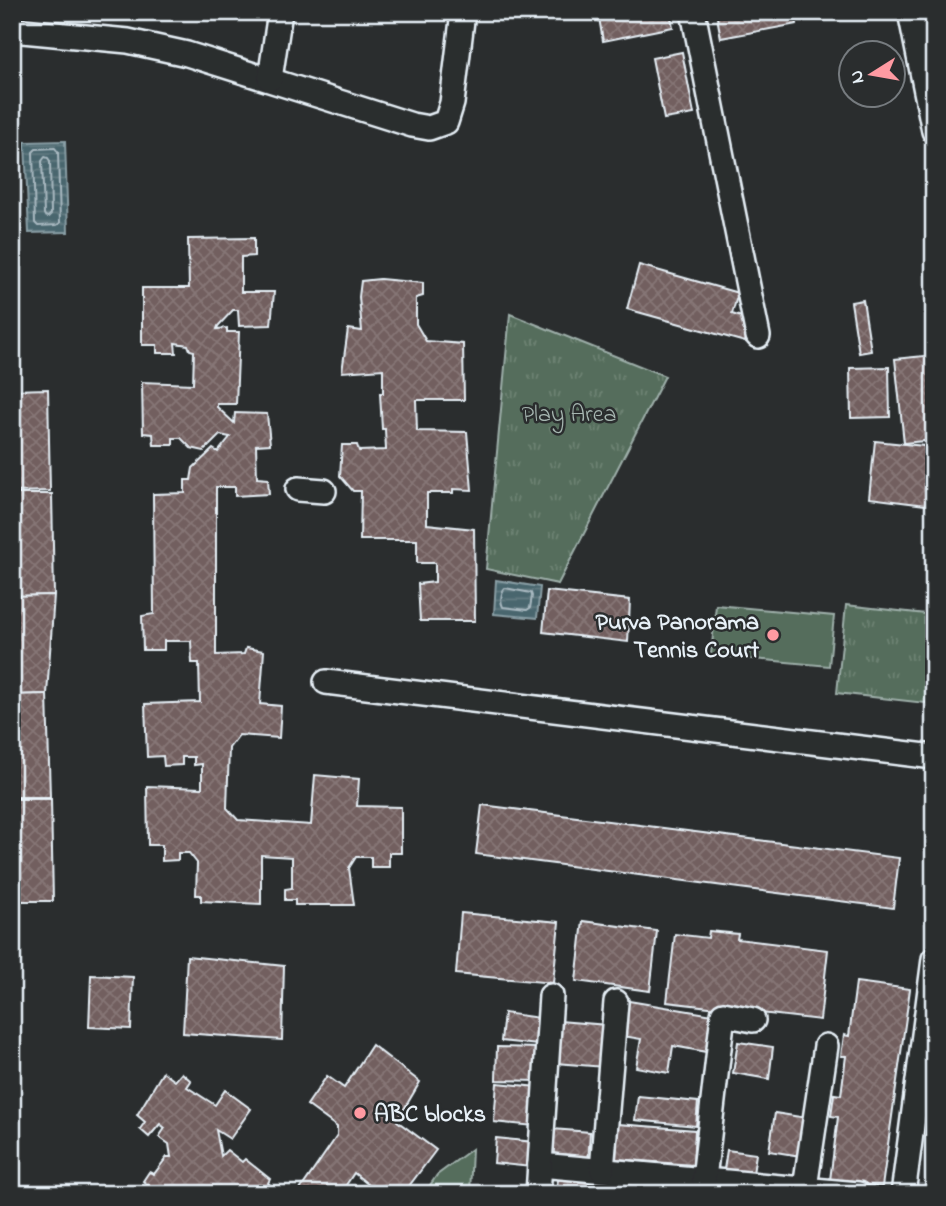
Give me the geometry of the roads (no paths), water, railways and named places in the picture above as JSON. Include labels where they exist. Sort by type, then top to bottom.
[{"type":"street","points":[[270,79],[280,12]]},
{"type":"street","points":[[12,30],[128,41],[187,54],[412,125],[429,128],[446,122],[452,103],[463,12]]},
{"type":"street","points":[[693,12],[758,336]]},
{"type":"street","points":[[910,12],[929,79],[934,131]]},
{"type":"street","points":[[298,489],[324,491]]},
{"type":"street","points":[[326,682],[934,757]]},
{"type":"street","points":[[903,1194],[934,959]]},
{"type":"street","points":[[538,1194],[551,996]]},
{"type":"street","points":[[602,1170],[616,1002]]},
{"type":"street","points":[[704,1179],[723,1014],[753,1020]]},
{"type":"street","points":[[804,1191],[827,1046]]},
{"type":"street","points":[[540,1165],[602,1170],[649,1184],[704,1179],[804,1191],[858,1194]]},
{"type":"water","points":[[65,141],[68,232],[29,233],[25,142]]},
{"type":"water","points":[[496,580],[540,587],[537,618],[494,614]]},
{"type":"place","name":"Purva Panorama Tennis Court","points":[[773,635]]},
{"type":"place","name":"ABC blocks","points":[[360,1113]]},
{"type":"park label","name":"Play Area","points":[[569,413]]}]
